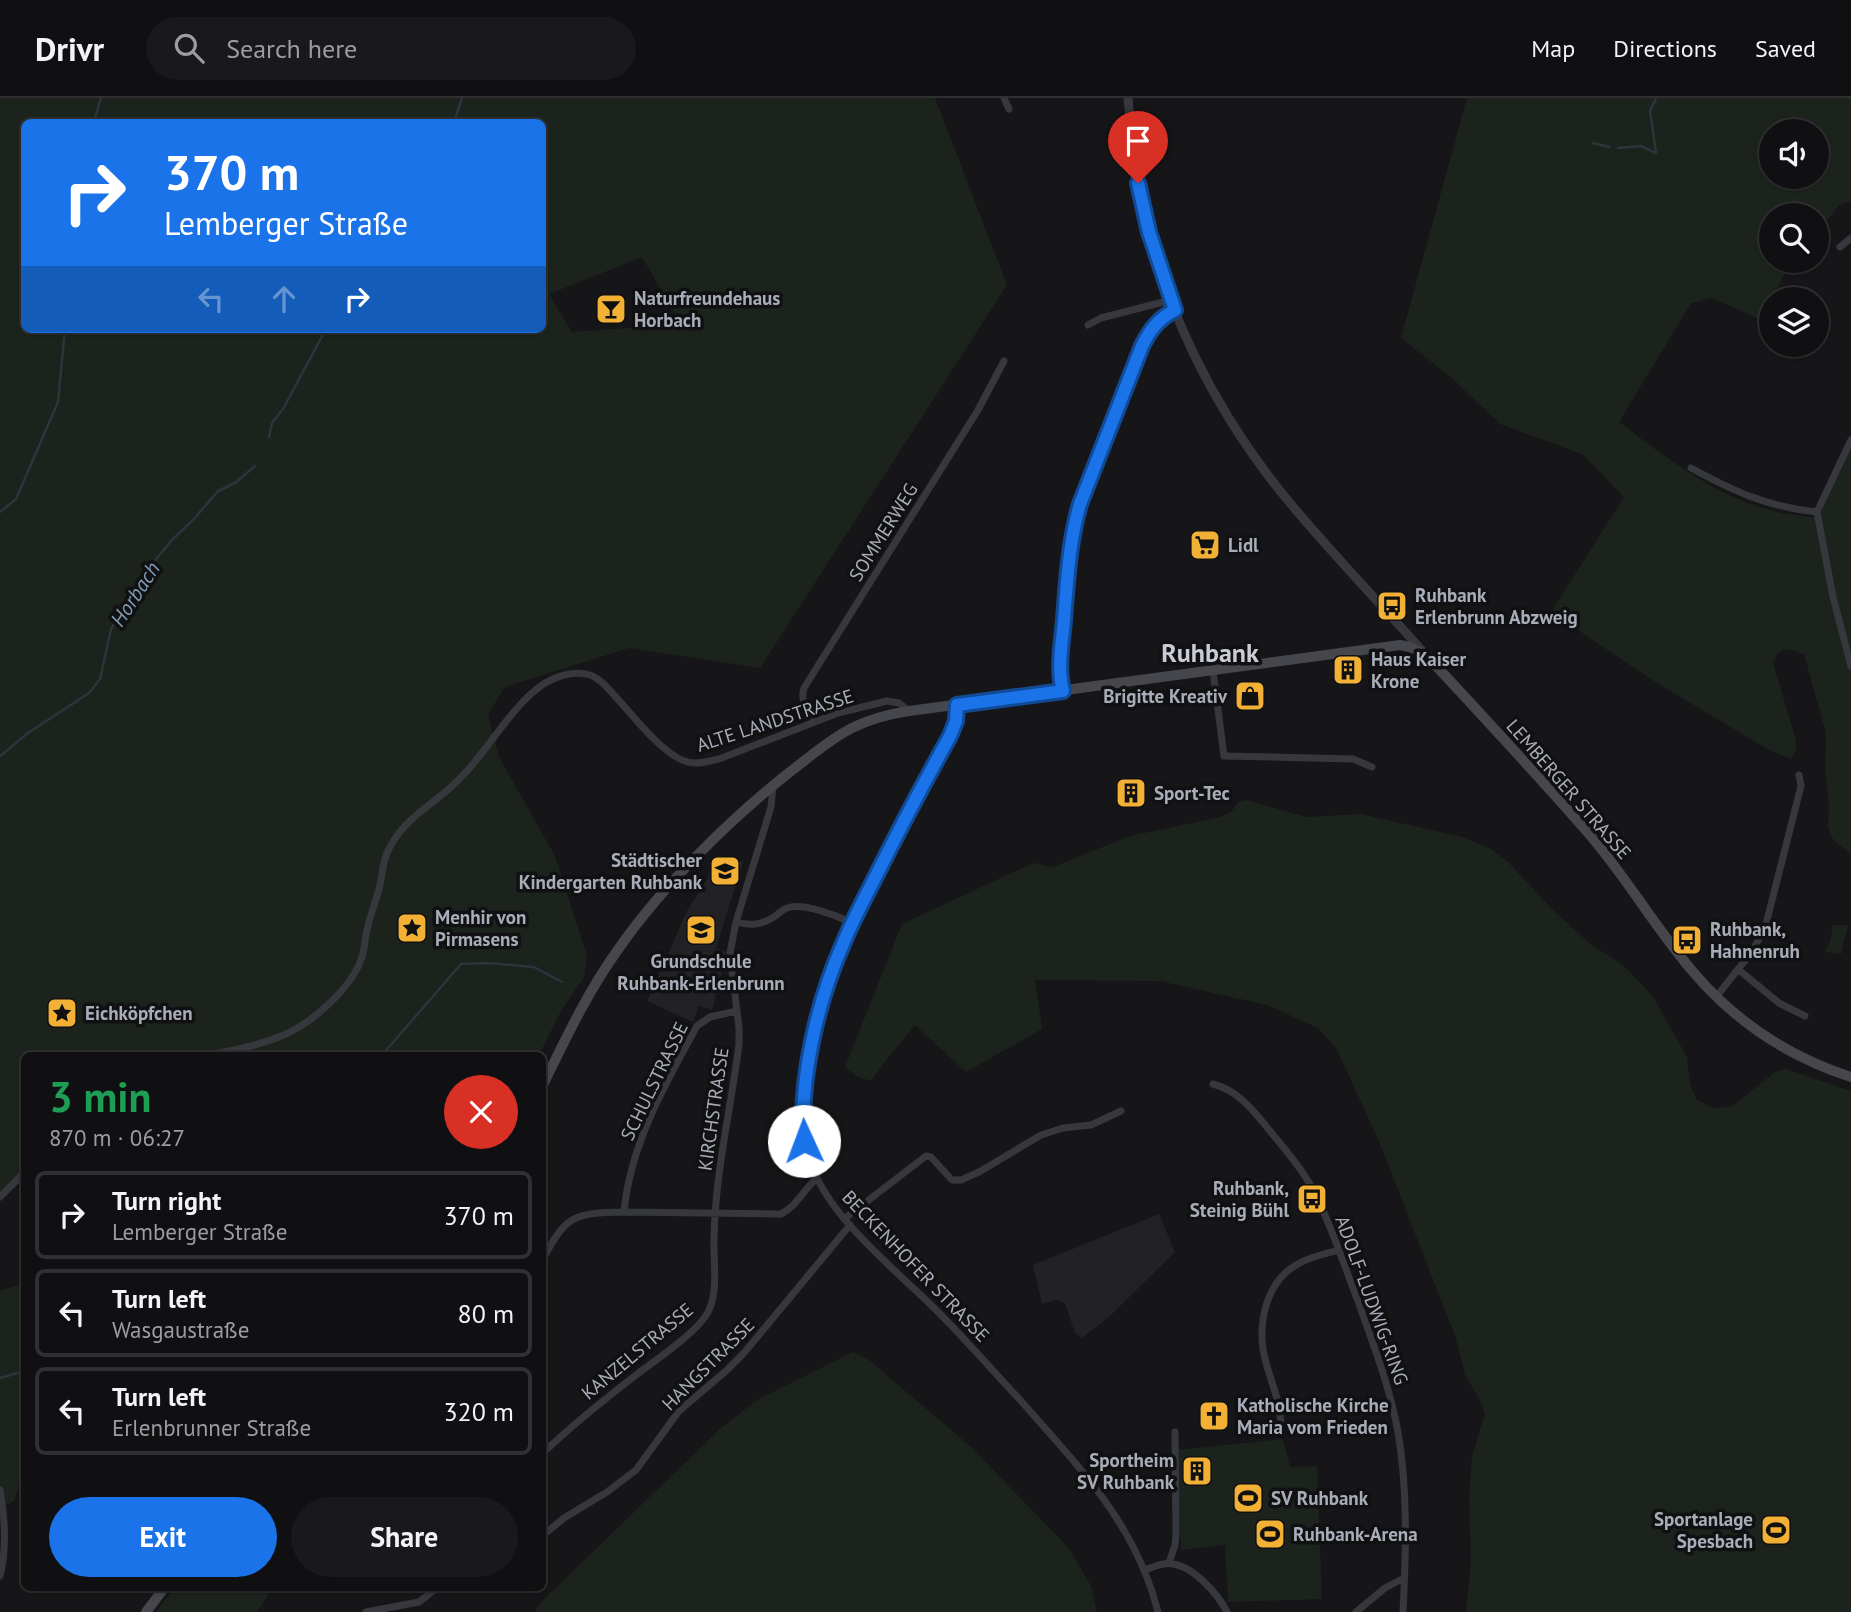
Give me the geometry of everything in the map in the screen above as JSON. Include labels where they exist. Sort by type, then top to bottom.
[{"type":"main road","name":"LEMBERGER STRASSE","points":[[546,1079],[579,1014],[633,928],[685,869],[758,798],[816,751],[852,728],[881,717],[909,711],[1400,645],[1425,654],[1590,835],[1693,972],[1716,997],[1783,1049],[1812,1064],[1851,1077]]},
{"type":"main road","points":[[146,1612],[162,1591]]},
{"type":"street","points":[[1004,98],[1009,109]]},
{"type":"street","points":[[1128,98],[1143,207],[1153,245],[1171,300],[1206,379],[1254,455],[1298,513],[1425,654]]},
{"type":"street","points":[[1840,247],[1851,238]]},
{"type":"street","points":[[1088,325],[1101,318],[1171,300]]},
{"type":"street","points":[[1063,691],[1060,671],[1067,585],[1073,531],[1080,504],[1142,346],[1157,322],[1175,310]]},
{"type":"street","name":"SOMMERWEG","points":[[814,722],[803,701],[804,688],[972,419],[1004,361]]},
{"type":"street","points":[[1851,440],[1818,512],[1833,597],[1851,666]]},
{"type":"street","points":[[1691,468],[1769,504],[1818,512]]},
{"type":"street","points":[[1398,624],[1400,645]]},
{"type":"street","points":[[1213,671],[1224,756],[1353,759],[1372,767]]},
{"type":"street","name":"ALTE LANDSTRASSE","points":[[221,1052],[285,1034],[336,996],[356,971],[362,957],[384,857],[392,842],[411,819],[455,784],[522,704],[544,683],[556,677],[589,675],[608,688],[656,741],[674,756],[690,763],[708,762],[838,713],[887,701],[899,703],[909,711]]},
{"type":"street","name":"BECKENHOFER STRASSE","points":[[957,705],[956,721],[950,736],[841,947],[821,1008],[805,1084],[804,1141],[810,1163],[831,1203],[951,1324],[1082,1470],[1115,1515],[1145,1570]]},
{"type":"street","points":[[1716,997],[1760,939],[1770,911],[1801,786],[1799,775]]},
{"type":"street","points":[[737,1011],[730,960],[736,922],[771,807],[773,786]]},
{"type":"street","points":[[736,922],[758,924],[794,906],[838,916],[852,923]]},
{"type":"street","points":[[1739,970],[1779,1003],[1805,1016]]},
{"type":"street","name":"KIRCHSTRASSE","points":[[715,1212],[739,1044],[737,1011]]},
{"type":"street","name":"SCHULSTRASSE","points":[[624,1212],[634,1161],[644,1131],[697,1026],[710,1017],[737,1011]]},
{"type":"street","name":"ADOLF-LUDWIG-RING","points":[[1213,1084],[1225,1088],[1243,1100],[1290,1156],[1310,1184],[1339,1250],[1391,1399],[1397,1430],[1405,1496],[1403,1612]]},
{"type":"street","name":"HANGSTRASSE","points":[[546,1533],[636,1470],[679,1410],[744,1353],[847,1222],[926,1156],[932,1157],[955,1181],[979,1172],[1041,1135],[1063,1128],[1091,1125],[1121,1111]]},
{"type":"street","points":[[0,1197],[21,1176]]},
{"type":"street","points":[[546,1254],[555,1237],[577,1217],[624,1212],[785,1213],[817,1178]]},
{"type":"street","name":"KANZELSTRASSE","points":[[546,1450],[598,1405],[669,1350],[707,1315],[713,1299],[715,1212]]},
{"type":"street","points":[[1281,1429],[1279,1406],[1262,1341],[1270,1294],[1280,1278],[1295,1265],[1339,1250]]},
{"type":"street","points":[[1170,1563],[1175,1545],[1176,1522],[1175,1432]]},
{"type":"street","points":[[0,1490],[4,1553],[0,1576]]},
{"type":"street","points":[[1158,1612],[1145,1570],[1170,1563],[1181,1566],[1201,1579],[1219,1598],[1227,1612]]},
{"type":"street","points":[[1356,1612],[1385,1588],[1404,1578]]},
{"type":"street","points":[[366,1612],[419,1602],[433,1591]]},
{"type":"shaded area","points":[[0,98],[935,98],[1007,285],[760,668],[629,648],[505,687],[488,714],[499,757],[555,856],[587,956],[584,977],[561,1011],[540,1052],[21,1052],[21,1173],[0,1192]],"holes":[[[642,257],[681,324],[572,332],[549,294]]]},
{"type":"shaded area","points":[[1467,98],[1851,98],[1851,201],[1839,205],[1829,218],[1829,203],[1759,203],[1759,273],[1785,273],[1779,287],[1759,287],[1759,319],[1712,298],[1691,303],[1619,422],[1692,474],[1731,496],[1773,511],[1821,519],[1821,512],[1851,445],[1851,855],[1832,838],[1828,826],[1825,730],[1804,654],[1781,651],[1773,663],[1795,737],[1797,748],[1791,759],[1769,750],[1657,683],[1551,612],[1624,497],[1582,454],[1500,424],[1453,379],[1401,338]]},
{"type":"shaded area","points":[[1246,800],[1306,817],[1361,814],[1462,837],[1491,849],[1509,863],[1552,909],[1589,943],[1624,966],[1652,995],[1687,1057],[1690,1084],[1696,1099],[1712,1108],[1731,1107],[1775,1072],[1786,1069],[1851,1091],[1851,1612],[1466,1612],[1471,1561],[1469,1499],[1472,1456],[1485,1414],[1465,1375],[1456,1338],[1378,1139],[1336,1048],[1318,1028],[1267,1005],[1160,981],[1035,980],[1042,1029],[966,1072],[915,1025],[871,1081],[856,1076],[845,1067],[902,924],[1033,863],[1053,867],[1130,836],[1221,817],[1232,811],[1238,802]]},
{"type":"shaded area","name":"Grundschule Ruhbank-Erlenbrunn","points":[[724,856],[743,862],[716,948],[727,952],[712,1010],[699,1006],[693,1022],[647,1001],[687,911],[708,878],[713,863],[721,865]]},
{"type":"shaded area","points":[[1833,925],[1848,925],[1841,954],[1825,952]]},
{"type":"shaded area","points":[[1159,1214],[1175,1252],[1108,1318],[1082,1338],[1075,1333],[1065,1303],[1056,1300],[1042,1304],[1033,1265]]},
{"type":"shaded area","points":[[21,1284],[21,1480],[14,1501],[0,1508],[0,1291]]},
{"type":"shaded area","points":[[853,1352],[869,1360],[971,1447],[1068,1547],[1091,1586],[1097,1612],[535,1612],[540,1603],[721,1428],[757,1400]]},
{"type":"shaded area","name":"SV Ruhbank","points":[[1283,1439],[1290,1467],[1317,1466],[1322,1599],[1228,1602],[1225,1545],[1181,1550],[1177,1450]]},
{"type":"shaded area","points":[[172,1591],[270,1591],[257,1612],[156,1612]]},
{"type":"waterway","points":[[95,119],[101,98]]},
{"type":"waterway","name":"Horbach","points":[[455,119],[462,98]]},
{"type":"waterway","points":[[1618,148],[1641,146],[1656,153],[1650,111],[1656,98]]},
{"type":"waterway","points":[[1593,143],[1609,147]]},
{"type":"waterway","points":[[0,512],[16,499],[58,402],[65,333]]},
{"type":"waterway","name":"Horbach","points":[[269,437],[272,423],[283,409],[324,333]]},
{"type":"waterway","name":"Horbach","points":[[0,756],[28,733],[89,693],[100,679],[111,629],[148,569],[218,491],[235,483],[255,466]]},
{"type":"waterway","points":[[385,1052],[461,964],[488,963],[534,967],[562,982]]},
{"type":"waterway","points":[[0,1378],[21,1372]]},
{"type":"place","name":"Naturfreundehaus Horbach","points":[[611,309]]},
{"type":"place","name":"Lidl","points":[[1205,545]]},
{"type":"place","name":"Ruhbank Erlenbrunn Abzweig","points":[[1392,606]]},
{"type":"place","name":"Haus Kaiser Krone","points":[[1348,670]]},
{"type":"place","name":"Brigitte Kreativ","points":[[1250,696]]},
{"type":"place","name":"Sport-Tec","points":[[1131,793]]},
{"type":"place","name":"Städtischer Kindergarten Ruhbank","points":[[725,871]]},
{"type":"place","name":"Menhir von Pirmasens","points":[[412,928]]},
{"type":"place","name":"Grundschule Ruhbank-Erlenbrunn","points":[[701,930]]},
{"type":"place","name":"Ruhbank, Hahnenruh","points":[[1687,940]]},
{"type":"place","name":"Eichköpfchen","points":[[62,1013]]},
{"type":"place","name":"Ruhbank, Steinig Bühl","points":[[1312,1199]]},
{"type":"place","name":"Katholische Kirche Maria vom Frieden","points":[[1214,1416]]},
{"type":"place","name":"Sportheim SV Ruhbank","points":[[1197,1471]]},
{"type":"place","name":"SV Ruhbank","points":[[1248,1498]]},
{"type":"place","name":"Sportanlage Spesbach","points":[[1776,1530]]},
{"type":"place","name":"Ruhbank-Arena","points":[[1270,1534]]},
{"type":"district","name":"Ruhbank","points":[[1210,652]]},
{"type":"route","points":[[804,1141],[803,1105],[808,1066],[821,1008],[841,947],[950,736],[956,721],[957,705],[1063,691],[1060,671],[1074,523],[1142,346],[1157,322],[1175,310],[1149,232],[1138,183]]}]
